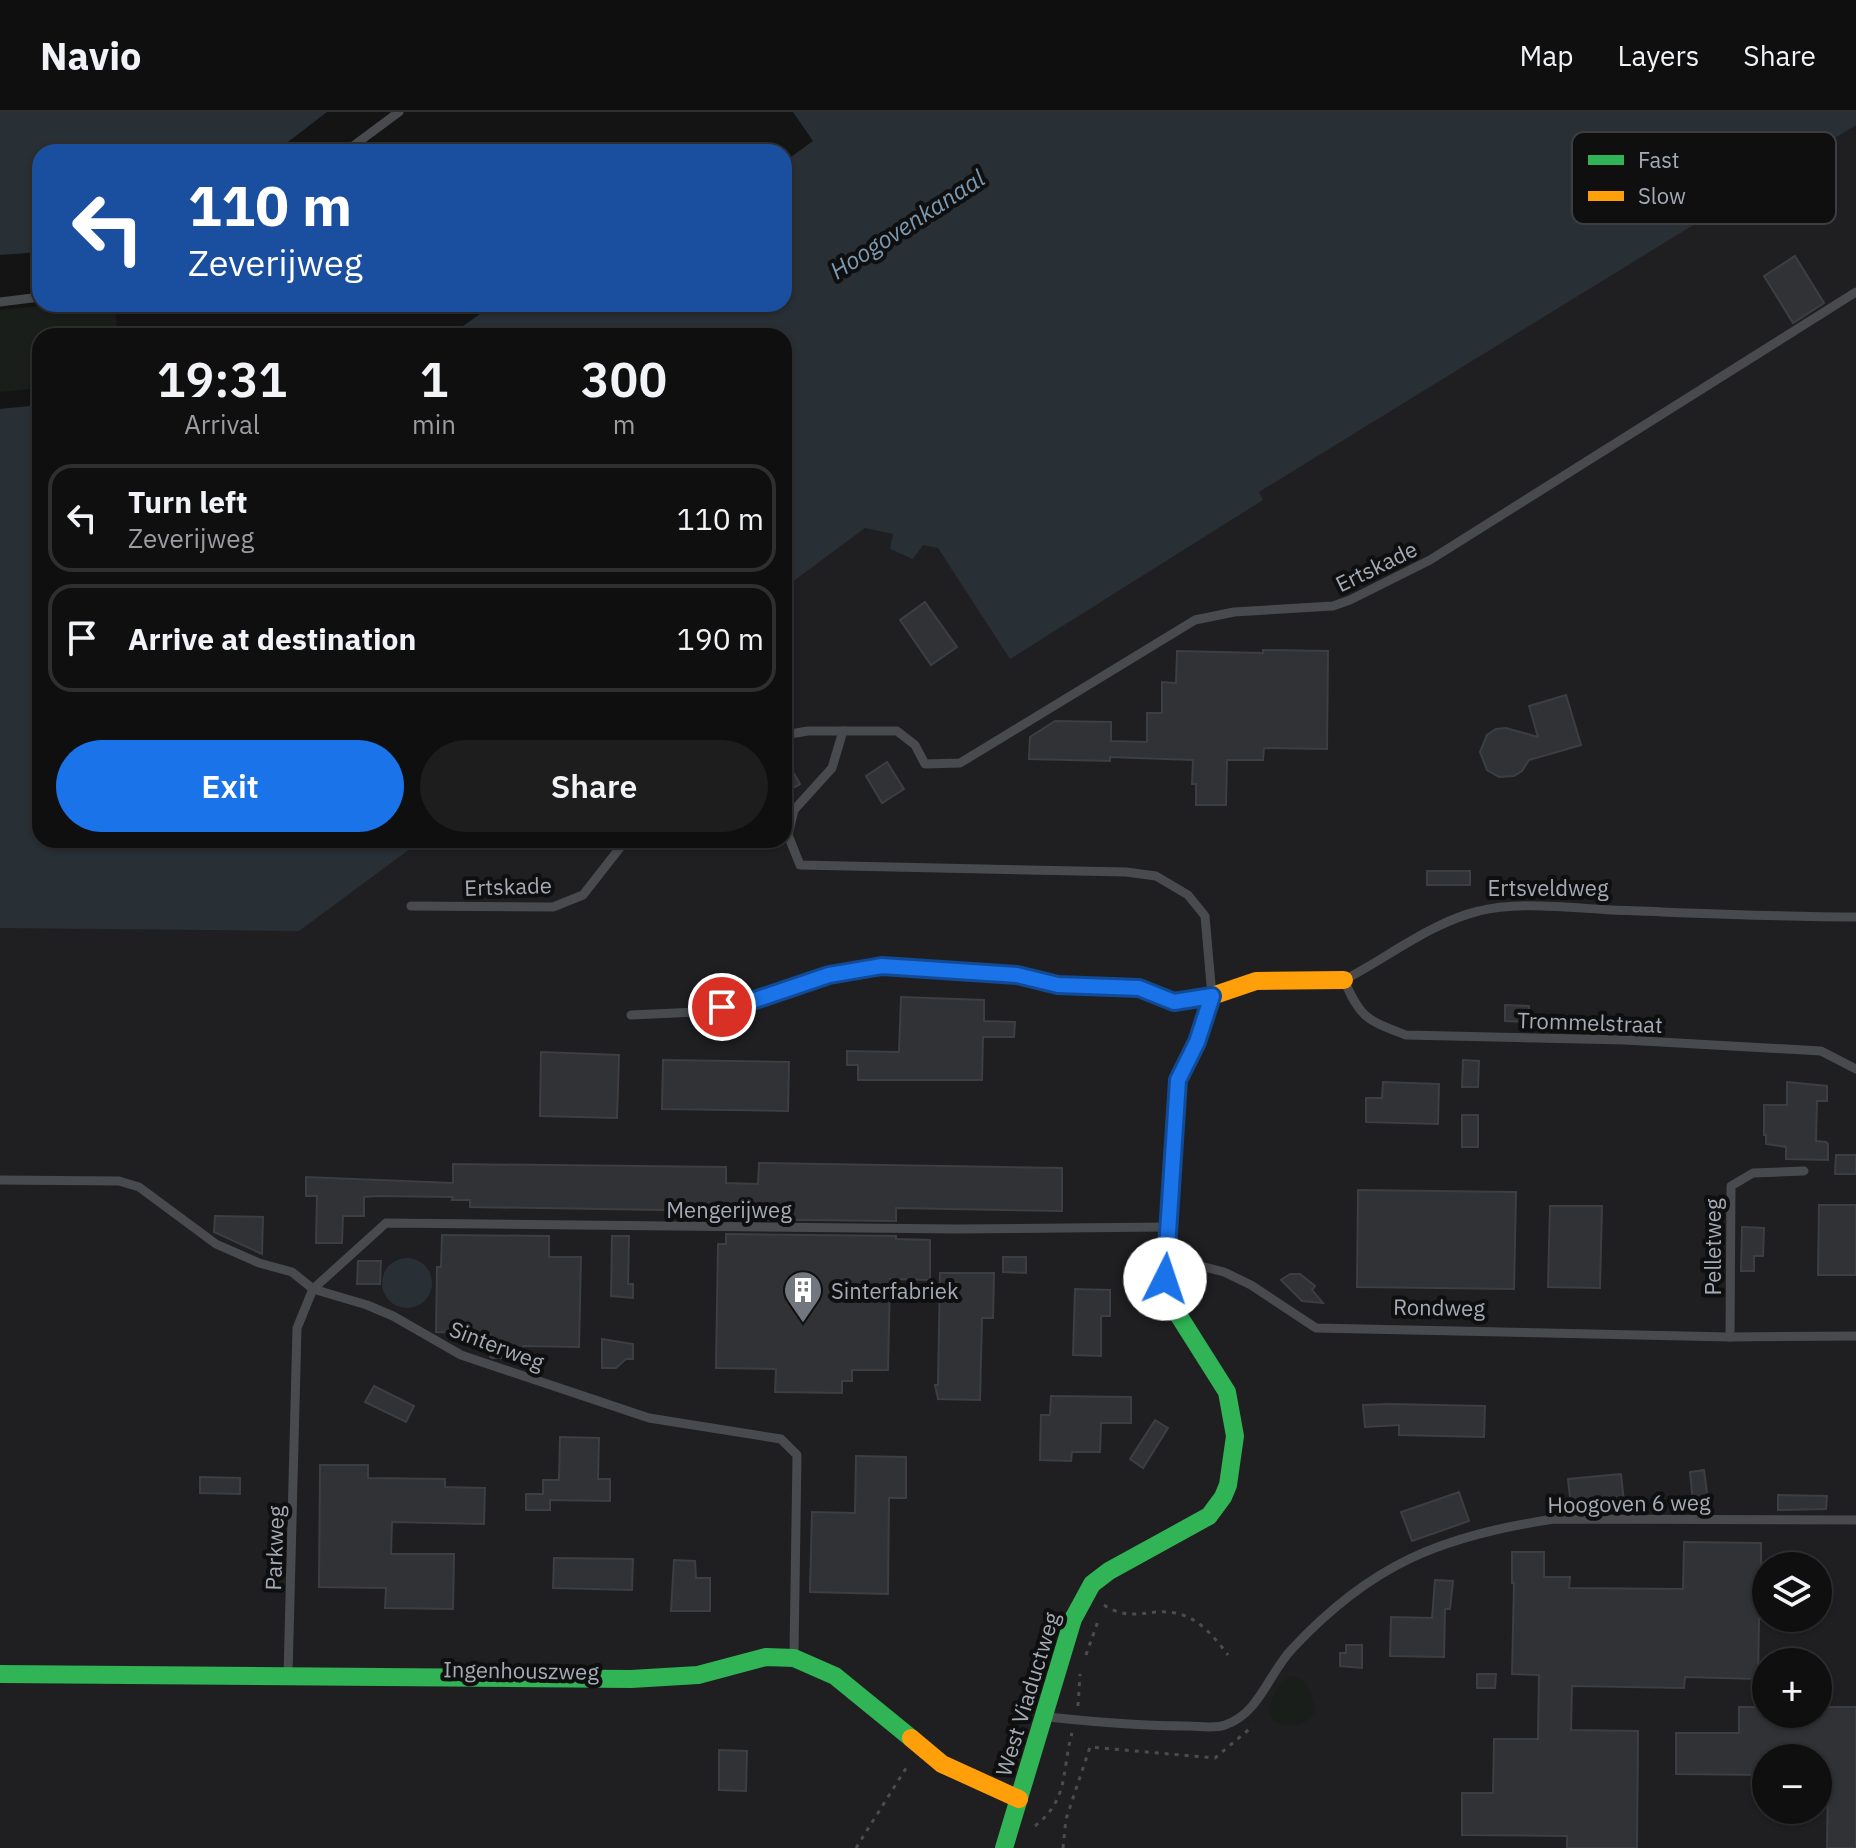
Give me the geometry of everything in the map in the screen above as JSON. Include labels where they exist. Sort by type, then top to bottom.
[{"type":"street","name":"Ertsveldweg","points":[[1212,996],[1256,981],[1344,980]]},
{"type":"street","points":[[1167,1252],[1178,1080],[1197,1042],[1212,996]]},
{"type":"street","name":"West Viaductweg","points":[[1004,1848],[1073,1619],[1092,1584],[1109,1571],[1209,1516],[1228,1485],[1235,1436],[1227,1392],[1167,1297],[1167,1252]]},
{"type":"street","name":"Ingenhouszweg","points":[[0,1674],[631,1679],[698,1675],[766,1657],[794,1658],[835,1676],[942,1764],[1019,1799]]},
{"type":"lane","points":[[356,144],[399,112]]},
{"type":"lane","name":"Ertskade","points":[[792,734],[897,731],[915,745],[925,764],[960,763],[1195,620],[1234,612],[1333,606],[1430,560],[1856,292]]},
{"type":"lane","points":[[0,302],[32,298]]},
{"type":"lane","points":[[792,818],[794,810],[832,768],[843,731]]},
{"type":"lane","points":[[631,1015],[697,1012],[746,1003],[829,975],[882,966],[1017,975],[1058,985],[1139,988],[1174,1002],[1212,996],[1205,916],[1188,895],[1156,876],[1126,872],[800,865],[792,845]]},
{"type":"lane","name":"Ertskade","points":[[411,906],[553,907],[583,895],[620,848]]},
{"type":"lane","name":"Ertsveldweg","points":[[1344,980],[1379,963],[1444,922],[1481,910],[1536,907],[1856,917]]},
{"type":"lane","name":"Trommelstraat","points":[[1344,980],[1357,1009],[1378,1024],[1406,1035],[1625,1040],[1821,1051],[1856,1069]]},
{"type":"lane","name":"Pelletweg","points":[[1730,1337],[1731,1186],[1753,1173],[1804,1171]]},
{"type":"lane","name":"Sinterweg","points":[[0,1180],[119,1181],[139,1187],[216,1244],[259,1263],[292,1272],[313,1289],[393,1316],[461,1355],[649,1418],[781,1439],[797,1455],[794,1658]]},
{"type":"lane","name":"Mengerijweg","points":[[313,1289],[386,1223],[957,1229],[1169,1227]]},
{"type":"lane","name":"Rondweg","points":[[1167,1252],[1251,1285],[1316,1328],[1730,1337],[1856,1336]]},
{"type":"lane","name":"Parkweg","points":[[288,1678],[297,1328],[313,1289]]},
{"type":"lane","name":"Hoogoven 6 weg","points":[[1045,1716],[1139,1726],[1223,1726],[1245,1715],[1289,1651],[1346,1598],[1399,1562],[1481,1533],[1554,1519],[1856,1520]]},
{"type":"path","name":"West Viaductweg","points":[[1083,1662],[1104,1605],[1116,1614],[1179,1614],[1211,1633],[1228,1655]]},
{"type":"path","name":"West Viaductweg","points":[[1030,1837],[1034,1826],[1052,1812],[1064,1781],[1068,1747],[1076,1720],[1080,1670]]},
{"type":"path","points":[[1063,1848],[1066,1819],[1090,1747],[1215,1758],[1253,1726]]},
{"type":"path","points":[[856,1848],[910,1761]]},
{"type":"shaded area","points":[[1856,112],[1856,1848],[0,1848],[0,880],[274,848],[792,848],[792,554],[1586,224],[1836,224],[1836,132],[1808,132]]},
{"type":"shaded area","points":[[32,307],[32,312],[116,312],[117,328],[32,328],[32,389],[0,392],[0,310]]},
{"type":"shaded area","points":[[1292,1676],[1306,1684],[1315,1711],[1303,1723],[1292,1726],[1274,1722],[1270,1709],[1277,1690]]},
{"type":"water","points":[[0,112],[327,112],[285,144],[32,144],[32,253],[0,255]]},
{"type":"water","name":"Hoogovenkanaal","points":[[793,112],[1856,112],[1856,125],[1836,137],[1836,132],[1572,132],[1572,224],[1695,224],[1259,492],[1263,500],[1010,659],[938,548],[923,545],[913,559],[890,549],[893,534],[865,528],[792,582],[792,328],[460,328],[483,312],[792,312],[792,156],[813,141]]},
{"type":"water","points":[[32,406],[32,848],[411,848],[299,931],[0,928],[0,409]]},
{"type":"water","points":[[407,1258],[424,1266],[432,1283],[424,1300],[407,1308],[390,1300],[382,1283],[390,1266]]},
{"type":"building","points":[[1795,256],[1824,303],[1793,323],[1764,276]]},
{"type":"building","points":[[925,602],[957,647],[931,665],[900,620]]},
{"type":"building","points":[[1263,650],[1328,651],[1327,749],[1264,748],[1263,760],[1227,760],[1226,805],[1196,805],[1196,784],[1192,784],[1193,760],[1110,757],[1110,761],[1029,759],[1030,737],[1055,721],[1111,722],[1111,741],[1147,742],[1147,713],[1162,713],[1162,682],[1176,683],[1177,651],[1263,653]]},
{"type":"building","points":[[1566,695],[1581,745],[1529,760],[1522,771],[1514,776],[1499,777],[1487,770],[1480,752],[1487,735],[1496,729],[1506,728],[1538,737],[1529,706]]},
{"type":"building","points":[[887,762],[904,789],[882,803],[866,776]]},
{"type":"building","points":[[792,770],[800,784],[792,788]]},
{"type":"building","points":[[1427,871],[1470,871],[1470,885],[1427,885]]},
{"type":"building","points":[[901,997],[984,1000],[984,1021],[1015,1022],[1014,1037],[983,1037],[982,1080],[858,1080],[858,1065],[847,1065],[847,1051],[899,1052]]},
{"type":"building","points":[[1505,1005],[1529,1006],[1529,1022],[1505,1021]]},
{"type":"building","points":[[541,1052],[619,1055],[617,1118],[540,1116]]},
{"type":"building","points":[[663,1060],[789,1062],[788,1111],[662,1109]]},
{"type":"building","points":[[1463,1060],[1479,1061],[1478,1087],[1462,1087]]},
{"type":"building","points":[[1383,1082],[1439,1084],[1438,1124],[1366,1122],[1366,1098],[1382,1098]]},
{"type":"building","points":[[1787,1082],[1827,1086],[1827,1101],[1817,1101],[1816,1141],[1828,1144],[1828,1160],[1786,1159],[1786,1147],[1766,1144],[1764,1105],[1787,1105]]},
{"type":"building","points":[[1462,1115],[1478,1115],[1478,1147],[1462,1147]]},
{"type":"building","points":[[1836,1155],[1856,1155],[1856,1174],[1835,1174]]},
{"type":"building","points":[[759,1163],[1062,1168],[1062,1211],[896,1208],[896,1221],[726,1219],[726,1211],[470,1207],[470,1200],[452,1200],[453,1197],[376,1196],[364,1197],[364,1216],[343,1216],[342,1243],[316,1243],[317,1196],[306,1196],[306,1177],[453,1183],[453,1164],[726,1167],[726,1183],[758,1184]]},
{"type":"building","points":[[1358,1190],[1516,1192],[1514,1289],[1357,1287]]},
{"type":"building","points":[[1819,1205],[1856,1205],[1856,1275],[1818,1275]]},
{"type":"building","points":[[1550,1206],[1602,1206],[1600,1288],[1548,1287]]},
{"type":"building","points":[[215,1216],[263,1217],[262,1254],[214,1232]]},
{"type":"building","points":[[1742,1227],[1764,1228],[1763,1256],[1754,1256],[1754,1271],[1741,1271]]},
{"type":"building","name":"Sinterfabriek","points":[[726,1234],[896,1236],[896,1239],[930,1240],[930,1280],[890,1279],[888,1370],[852,1370],[852,1381],[842,1381],[842,1393],[775,1392],[776,1369],[716,1368],[718,1244],[726,1244]]},
{"type":"building","points":[[442,1235],[549,1236],[549,1257],[581,1257],[579,1347],[523,1346],[523,1358],[492,1358],[490,1334],[436,1332],[437,1267],[441,1267]]},
{"type":"building","points":[[612,1236],[629,1236],[628,1284],[633,1284],[633,1298],[611,1296]]},
{"type":"building","points":[[1003,1257],[1026,1257],[1026,1273],[1003,1272]]},
{"type":"building","points":[[358,1261],[381,1261],[380,1284],[357,1284]]},
{"type":"building","points":[[940,1273],[994,1273],[993,1318],[982,1318],[980,1400],[938,1399],[935,1385],[938,1385]]},
{"type":"building","points":[[1290,1274],[1300,1274],[1315,1286],[1312,1290],[1323,1303],[1302,1301],[1281,1280]]},
{"type":"building","points":[[1075,1289],[1110,1290],[1110,1316],[1101,1316],[1101,1356],[1073,1355]]},
{"type":"building","points":[[602,1339],[633,1344],[633,1359],[626,1359],[616,1368],[602,1368]]},
{"type":"building","points":[[374,1386],[414,1406],[406,1422],[365,1402]]},
{"type":"building","points":[[1051,1396],[1131,1397],[1131,1423],[1101,1423],[1100,1452],[1072,1452],[1071,1461],[1040,1460],[1041,1415],[1050,1415]]},
{"type":"building","points":[[1363,1405],[1485,1406],[1484,1437],[1399,1435],[1399,1425],[1365,1427]]},
{"type":"building","points":[[1155,1420],[1168,1428],[1143,1468],[1130,1459]]},
{"type":"building","points":[[560,1437],[599,1438],[598,1479],[610,1479],[610,1501],[550,1500],[550,1510],[526,1510],[526,1494],[543,1494],[543,1480],[559,1480]]},
{"type":"building","points":[[856,1456],[906,1457],[906,1498],[889,1498],[888,1594],[810,1592],[812,1512],[855,1513]]},
{"type":"building","points":[[320,1465],[368,1465],[368,1478],[445,1479],[445,1487],[485,1488],[484,1524],[392,1522],[391,1554],[454,1554],[453,1609],[385,1608],[386,1588],[319,1587]]},
{"type":"building","points":[[1704,1470],[1708,1501],[1693,1503],[1690,1472]]},
{"type":"building","points":[[1621,1474],[1624,1502],[1571,1507],[1568,1479]]},
{"type":"building","points":[[200,1477],[240,1478],[240,1494],[200,1493]]},
{"type":"building","points":[[1459,1492],[1469,1521],[1412,1541],[1401,1512]]},
{"type":"building","points":[[1778,1495],[1827,1496],[1826,1509],[1778,1510]]},
{"type":"building","points":[[1684,1542],[1761,1543],[1761,1552],[1752,1552],[1752,1632],[1759,1632],[1759,1648],[1752,1648],[1752,1679],[1685,1677],[1684,1688],[1572,1686],[1571,1730],[1638,1731],[1637,1848],[1567,1848],[1567,1836],[1462,1835],[1462,1793],[1493,1793],[1494,1739],[1538,1739],[1539,1675],[1512,1674],[1512,1552],[1544,1552],[1544,1577],[1570,1577],[1569,1588],[1683,1589]]},
{"type":"building","points":[[554,1558],[633,1559],[632,1590],[553,1588]]},
{"type":"building","points":[[674,1560],[695,1561],[696,1578],[710,1578],[710,1611],[671,1611]]},
{"type":"building","points":[[1435,1580],[1453,1581],[1450,1609],[1445,1609],[1444,1657],[1390,1656],[1391,1617],[1432,1618]]},
{"type":"building","points":[[1346,1645],[1362,1645],[1362,1668],[1340,1666],[1340,1653],[1346,1653]]},
{"type":"building","points":[[1477,1674],[1496,1674],[1495,1688],[1477,1688]]},
{"type":"building","points":[[1739,1707],[1752,1707],[1752,1728],[1832,1728],[1832,1707],[1856,1707],[1856,1848],[1827,1848],[1827,1824],[1832,1824],[1832,1744],[1752,1744],[1752,1775],[1676,1774],[1676,1733],[1739,1733]]},
{"type":"building","points":[[719,1750],[747,1751],[746,1791],[719,1790]]},
{"type":"traffic: fast","points":[[1004,1848],[1073,1619],[1092,1584],[1109,1571],[1209,1516],[1228,1485],[1235,1436],[1227,1392],[1167,1297],[1165,1279],[1172,1172]]},
{"type":"traffic: fast","points":[[0,1674],[631,1679],[698,1675],[766,1657],[794,1658],[835,1676],[911,1738]]},
{"type":"traffic: slow","points":[[1172,1172],[1178,1080],[1197,1042],[1212,996],[1256,981],[1344,980]]},
{"type":"traffic: slow","points":[[911,1738],[942,1764],[1019,1799]]},
{"type":"place","name":"Sinterfabriek","points":[[803,1324]]},
{"type":"route","points":[[722,1007],[746,1003],[829,975],[882,966],[1017,975],[1058,985],[1139,988],[1174,1002],[1212,996],[1197,1042],[1178,1080],[1165,1279]]}]
